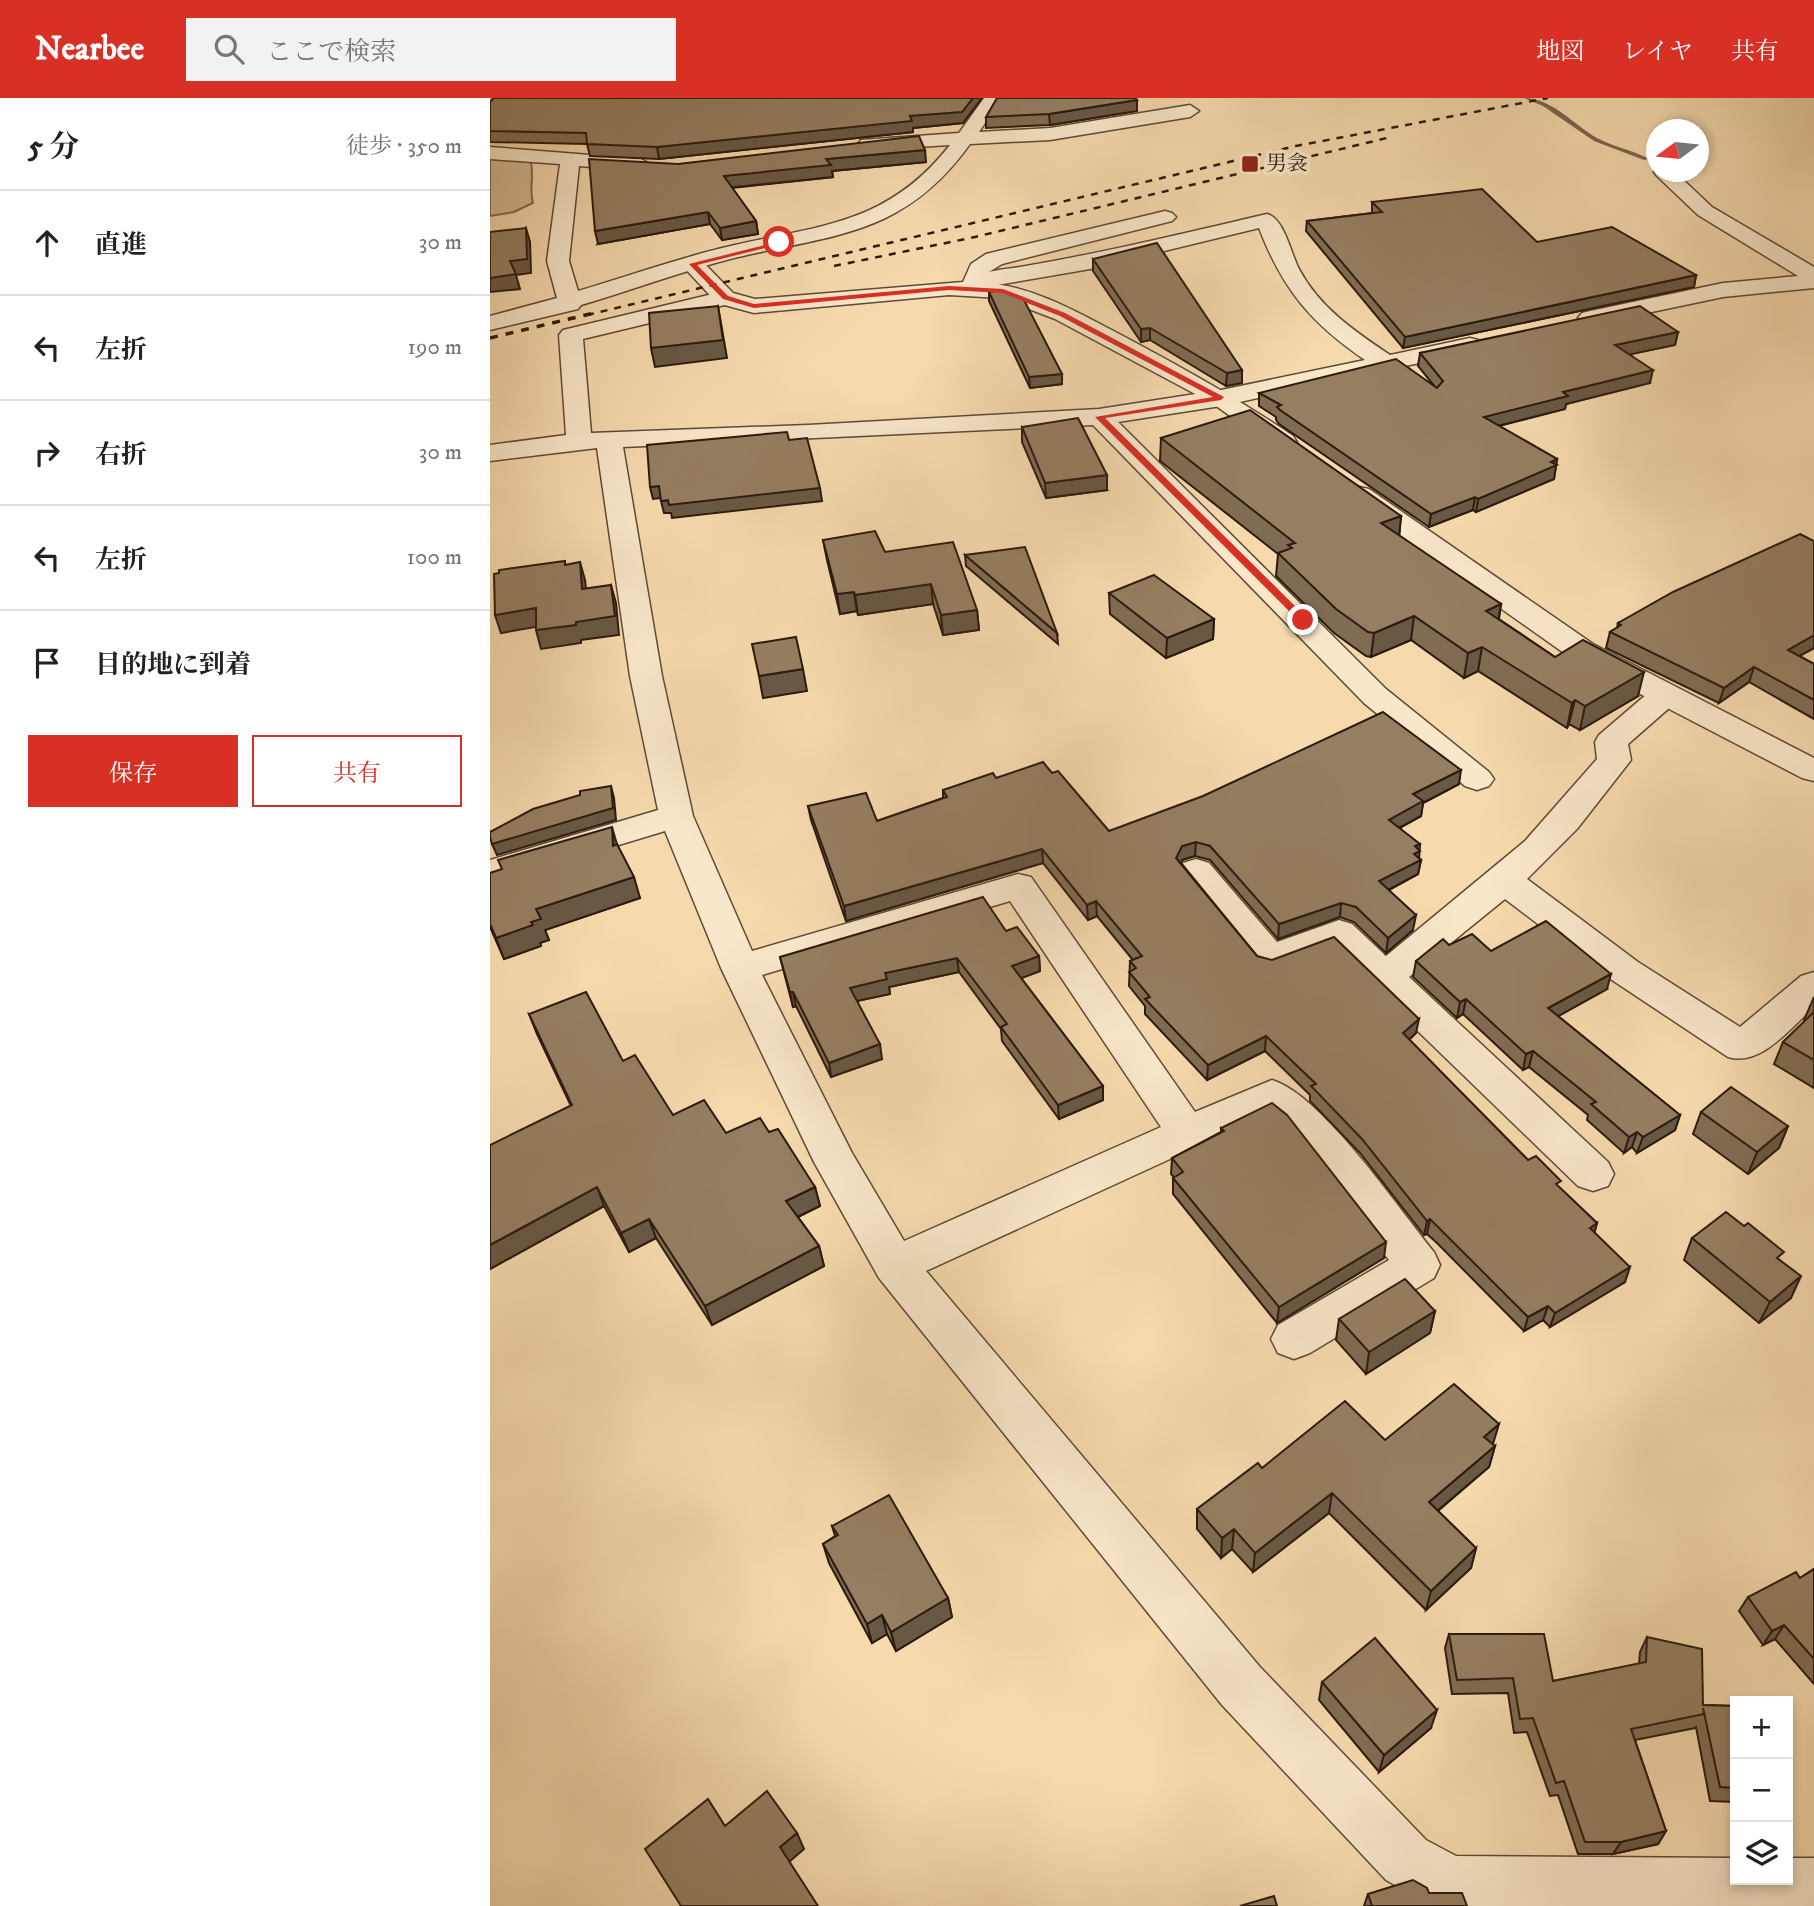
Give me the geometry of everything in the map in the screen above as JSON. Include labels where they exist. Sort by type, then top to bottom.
[{"type":"street","points":[[490,323],[570,304],[692,264],[838,227],[891,208],[927,184],[993,98]]},
{"type":"street","points":[[1174,98],[1208,122]]},
{"type":"street","points":[[850,145],[1049,134],[1190,111]]},
{"type":"street","points":[[490,153],[570,162],[667,167]]},
{"type":"street","points":[[570,162],[558,261],[570,304]]},
{"type":"street","points":[[1674,182],[1714,216],[1810,284]]},
{"type":"street","points":[[972,287],[979,269],[994,259],[1165,217]]},
{"type":"street","points":[[972,287],[992,279],[1090,262],[1267,220],[1286,270],[1313,310],[1386,363]]},
{"type":"street","points":[[692,264],[725,298],[736,303],[764,306],[972,287],[1003,291],[1034,301],[1221,398],[1310,461]]},
{"type":"street","points":[[1572,322],[1723,290],[1810,284]]},
{"type":"street","points":[[725,298],[571,335],[676,816],[740,968],[835,1162],[895,1265],[1241,1686],[1406,1860],[1451,1885],[1529,1897],[1814,1887]]},
{"type":"street","points":[[490,453],[594,440],[821,432],[1099,417],[1221,398],[1494,340]]},
{"type":"street","points":[[1099,417],[1375,696],[1477,779]]},
{"type":"street","points":[[1332,477],[1582,651],[1814,771]]},
{"type":"street","points":[[1386,976],[1506,882],[1591,794],[1614,760],[1611,742],[1665,695]]},
{"type":"street","points":[[490,872],[676,816]]},
{"type":"street","points":[[1196,871],[1270,959],[1339,933],[1592,1174]]},
{"type":"street","points":[[1506,882],[1625,971],[1742,1047],[1814,986]]},
{"type":"street","points":[[740,968],[1018,886],[1187,1133]]},
{"type":"street","points":[[895,1265],[1272,1095],[1302,1118],[1418,1265],[1294,1339]]},
{"type":"shaded area","points":[[490,156],[531,162],[533,203],[514,212],[490,216]]},
{"type":"building","points":[[494,98],[973,98],[962,112],[910,116],[912,121],[657,147],[587,144],[586,133],[490,131],[490,102]]},
{"type":"building","points":[[997,98],[1137,100],[1049,114],[986,117]]},
{"type":"building","points":[[919,136],[925,150],[826,159],[831,165],[724,176],[756,221],[720,228],[708,212],[595,231],[589,159],[678,164]]},
{"type":"building","points":[[1482,189],[1537,242],[1612,227],[1696,275],[1405,337],[1307,221],[1382,212],[1372,202]]},
{"type":"building","points":[[526,228],[527,259],[510,261],[516,274],[490,278],[490,232]]},
{"type":"building","points":[[1157,243],[1242,370],[1227,373],[1150,328],[1141,329],[1093,259]]},
{"type":"building","points":[[999,290],[1023,298],[1062,374],[1029,377],[989,292]]},
{"type":"building","points":[[718,306],[723,340],[651,348],[649,313]]},
{"type":"building","points":[[1640,306],[1678,332],[1615,345],[1653,370],[1563,392],[1568,396],[1484,417],[1557,459],[1551,462],[1557,465],[1478,499],[1475,497],[1431,514],[1280,410],[1277,407],[1281,405],[1259,393],[1396,359],[1437,388],[1443,381],[1420,353]]},
{"type":"building","points":[[1250,410],[1401,516],[1381,523],[1501,604],[1486,611],[1555,657],[1583,640],[1644,672],[1585,706],[1575,700],[1572,703],[1482,647],[1468,653],[1414,616],[1374,633],[1368,632],[1336,609],[1278,553],[1292,548],[1288,545],[1295,543],[1161,438]]},
{"type":"building","points":[[1078,418],[1107,475],[1045,483],[1022,427]]},
{"type":"building","points":[[787,432],[789,440],[807,438],[820,488],[669,505],[668,500],[661,501],[659,486],[650,487],[647,445]]},
{"type":"building","points":[[875,531],[885,552],[953,542],[977,610],[941,615],[931,584],[855,595],[854,592],[837,594],[823,540]]},
{"type":"building","points":[[1800,534],[1814,541],[1814,635],[1788,650],[1814,664],[1814,700],[1754,667],[1724,688],[1610,632],[1621,625],[1618,623],[1673,592]]},
{"type":"building","points":[[1025,547],[1057,633],[965,555]]},
{"type":"building","points":[[565,561],[565,565],[580,562],[582,589],[611,585],[615,616],[536,630],[536,608],[495,615],[494,574],[499,573],[499,570]]},
{"type":"building","points":[[1154,575],[1214,619],[1167,638],[1109,593]]},
{"type":"building","points":[[796,637],[803,669],[759,676],[752,644]]},
{"type":"building","points":[[1383,712],[1461,770],[1413,794],[1423,801],[1389,820],[1420,844],[1415,846],[1420,851],[1414,854],[1421,860],[1379,881],[1416,915],[1388,938],[1356,907],[1341,903],[1279,924],[1210,846],[1196,842],[1182,846],[1176,858],[1257,956],[1272,960],[1334,937],[1419,1019],[1403,1033],[1528,1160],[1536,1156],[1561,1181],[1556,1184],[1597,1223],[1590,1228],[1630,1267],[1555,1313],[1548,1306],[1528,1317],[1430,1219],[1427,1221],[1362,1139],[1311,1086],[1316,1084],[1266,1036],[1208,1065],[1145,999],[1150,997],[1129,972],[1136,968],[1130,961],[1142,956],[1096,901],[1087,905],[1042,849],[844,906],[808,806],[866,793],[877,821],[947,797],[943,790],[993,773],[996,778],[1043,762],[1052,773],[1058,771],[1109,831],[1203,796]]},
{"type":"building","points":[[611,786],[613,808],[492,844],[490,832],[533,809],[580,795],[580,791]]},
{"type":"building","points":[[612,827],[613,846],[617,844],[634,877],[536,909],[541,919],[531,922],[533,925],[496,938],[490,924],[490,873],[502,869],[498,860]]},
{"type":"building","points":[[983,897],[1006,931],[1017,927],[1039,956],[1012,966],[1103,1086],[1058,1105],[1001,1027],[1007,1024],[957,958],[885,973],[887,979],[850,988],[880,1044],[829,1063],[793,992],[790,992],[780,957]]},
{"type":"building","points":[[1546,921],[1611,974],[1548,1008],[1680,1115],[1643,1137],[1637,1132],[1629,1137],[1591,1104],[1596,1102],[1533,1051],[1526,1054],[1466,999],[1460,1002],[1416,961],[1443,939],[1449,945],[1472,934],[1491,951]]},
{"type":"building","points":[[586,992],[623,1061],[635,1055],[673,1115],[704,1100],[726,1133],[760,1118],[769,1132],[778,1129],[815,1187],[786,1201],[819,1246],[705,1306],[649,1219],[621,1233],[597,1187],[490,1245],[490,1145],[572,1105],[529,1014]]},
{"type":"building","points":[[1814,1012],[1814,1060],[1783,1042]]},
{"type":"building","points":[[1731,1087],[1788,1126],[1757,1152],[1701,1112]]},
{"type":"building","points":[[1272,1103],[1287,1115],[1386,1242],[1279,1307],[1173,1178],[1183,1172],[1172,1158],[1224,1131],[1221,1128]]},
{"type":"building","points":[[1726,1212],[1744,1226],[1748,1223],[1784,1252],[1777,1258],[1801,1276],[1770,1302],[1692,1238]]},
{"type":"building","points":[[1405,1279],[1435,1311],[1369,1352],[1339,1319]]},
{"type":"building","points":[[1454,1384],[1499,1424],[1484,1437],[1495,1446],[1429,1502],[1476,1548],[1431,1591],[1332,1493],[1255,1553],[1234,1529],[1222,1538],[1197,1509],[1258,1463],[1262,1468],[1345,1401],[1385,1440]]},
{"type":"building","points":[[889,1495],[948,1598],[891,1632],[882,1615],[867,1624],[823,1544],[838,1535],[832,1526]]},
{"type":"building","points":[[1814,1569],[1814,1659],[1784,1625],[1772,1631],[1748,1597],[1796,1572],[1800,1578]]},
{"type":"building","points":[[1449,1634],[1544,1634],[1553,1681],[1646,1662],[1647,1637],[1702,1649],[1703,1705],[1730,1706],[1730,1788],[1720,1787],[1703,1708],[1704,1714],[1631,1729],[1666,1831],[1621,1842],[1585,1842],[1564,1781],[1556,1783],[1533,1718],[1520,1719],[1513,1678],[1457,1680]]},
{"type":"building","points":[[1375,1638],[1437,1710],[1384,1755],[1322,1682]]},
{"type":"building","points":[[767,1791],[797,1833],[780,1847],[818,1906],[681,1906],[645,1849],[708,1799],[725,1826]]},
{"type":"building","points":[[1413,1880],[1427,1888],[1429,1893],[1462,1893],[1467,1906],[1372,1906],[1368,1894]]},
{"type":"building","points":[[1274,1896],[1277,1906],[1240,1906]]},
{"type":"waterway","points":[[1527,98],[1545,105],[1596,140],[1646,159]]},
{"type":"railway","points":[[587,315],[1296,146],[1548,98]]},
{"type":"railway","points":[[834,266],[975,237],[1387,138]]},
{"type":"railway","points":[[490,338],[594,313]]},
{"type":"place","name":"男衾","points":[[1250,164]]},
{"type":"route","points":[[779,242],[692,264],[725,298],[754,306],[949,288],[972,287],[1003,291],[1063,314],[1221,398],[1099,417],[1303,620]]}]
